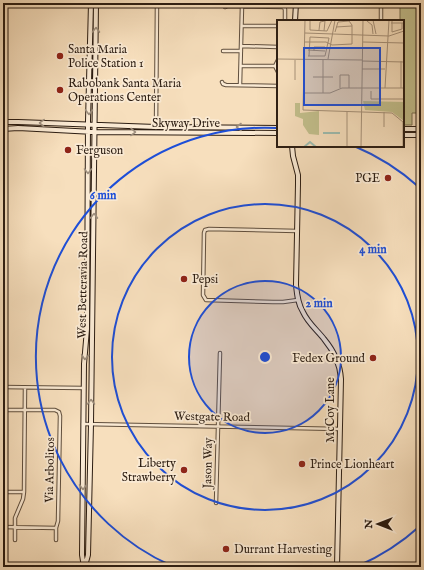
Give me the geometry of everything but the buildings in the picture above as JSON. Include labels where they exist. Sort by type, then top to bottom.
[{"type":"street","name":"West Betteravia Road","points":[[84,567],[82,555],[84,364],[87,329],[88,125],[91,3]]},
{"type":"street","name":"West Betteravia Road","points":[[84,567],[88,555],[91,424],[96,3]]},
{"type":"street","points":[[156,133],[157,3]]},
{"type":"street","points":[[295,20],[296,3]]},
{"type":"street","points":[[381,3],[381,20]]},
{"type":"street","points":[[225,7],[242,6],[284,8],[285,20]]},
{"type":"street","points":[[240,85],[242,6]]},
{"type":"street","points":[[242,26],[277,26]]},
{"type":"street","points":[[241,46],[277,47]]},
{"type":"street","points":[[223,50],[241,51]]},
{"type":"street","points":[[275,66],[277,62]]},
{"type":"street","points":[[241,66],[275,66]]},
{"type":"street","points":[[275,66],[277,70]]},
{"type":"street","points":[[222,82],[224,85],[277,86]]},
{"type":"street","name":"Skyway Drive","points":[[3,122],[156,127],[277,128]]},
{"type":"street","name":"Skyway Drive","points":[[3,129],[18,128],[88,132],[156,133],[277,133]]},
{"type":"street","points":[[404,129],[421,129]]},
{"type":"street","points":[[404,135],[421,135]]},
{"type":"street","name":"McCoy Lane","points":[[292,147],[298,175],[296,285],[298,300],[308,321],[331,348],[339,363],[341,383],[337,567]]},
{"type":"street","points":[[298,231],[205,230],[203,296],[206,300],[250,302],[283,302],[298,300]]},
{"type":"street","name":"Jason Way","points":[[216,503],[220,353]]},
{"type":"street","points":[[3,388],[84,388]]},
{"type":"street","points":[[15,540],[15,518],[23,500],[24,492],[25,388]]},
{"type":"street","points":[[3,410],[25,410]]},
{"type":"street","name":"Via Arbolitos","points":[[25,410],[56,410],[60,416],[58,521],[56,528],[56,540]]},
{"type":"street","name":"Westgate Road","points":[[84,424],[340,429]]},
{"type":"street","points":[[3,492],[24,492]]},
{"type":"street","points":[[3,527],[56,528]]},
{"type":"street","points":[[3,565],[123,567]]},
{"type":"shaded area","points":[[400,3],[421,3],[421,113],[412,113],[412,125],[404,125],[404,20],[400,20]]},
{"type":"place","name":"Santa Maria Police Station 1","points":[[60,56]]},
{"type":"place","name":"Rabobank Santa Maria Operations Center","points":[[60,90]]},
{"type":"place","name":"Ferguson","points":[[68,150]]},
{"type":"place","name":"PGE","points":[[388,178]]},
{"type":"place","name":"Pepsi","points":[[184,279]]},
{"type":"place","name":"Fedex Ground","points":[[373,358]]},
{"type":"place","name":"Prince Lionheart","points":[[302,464]]},
{"type":"place","name":"Liberty Strawberry","points":[[184,470]]},
{"type":"place","name":"Durrant Harvesting","points":[[226,549]]}]
